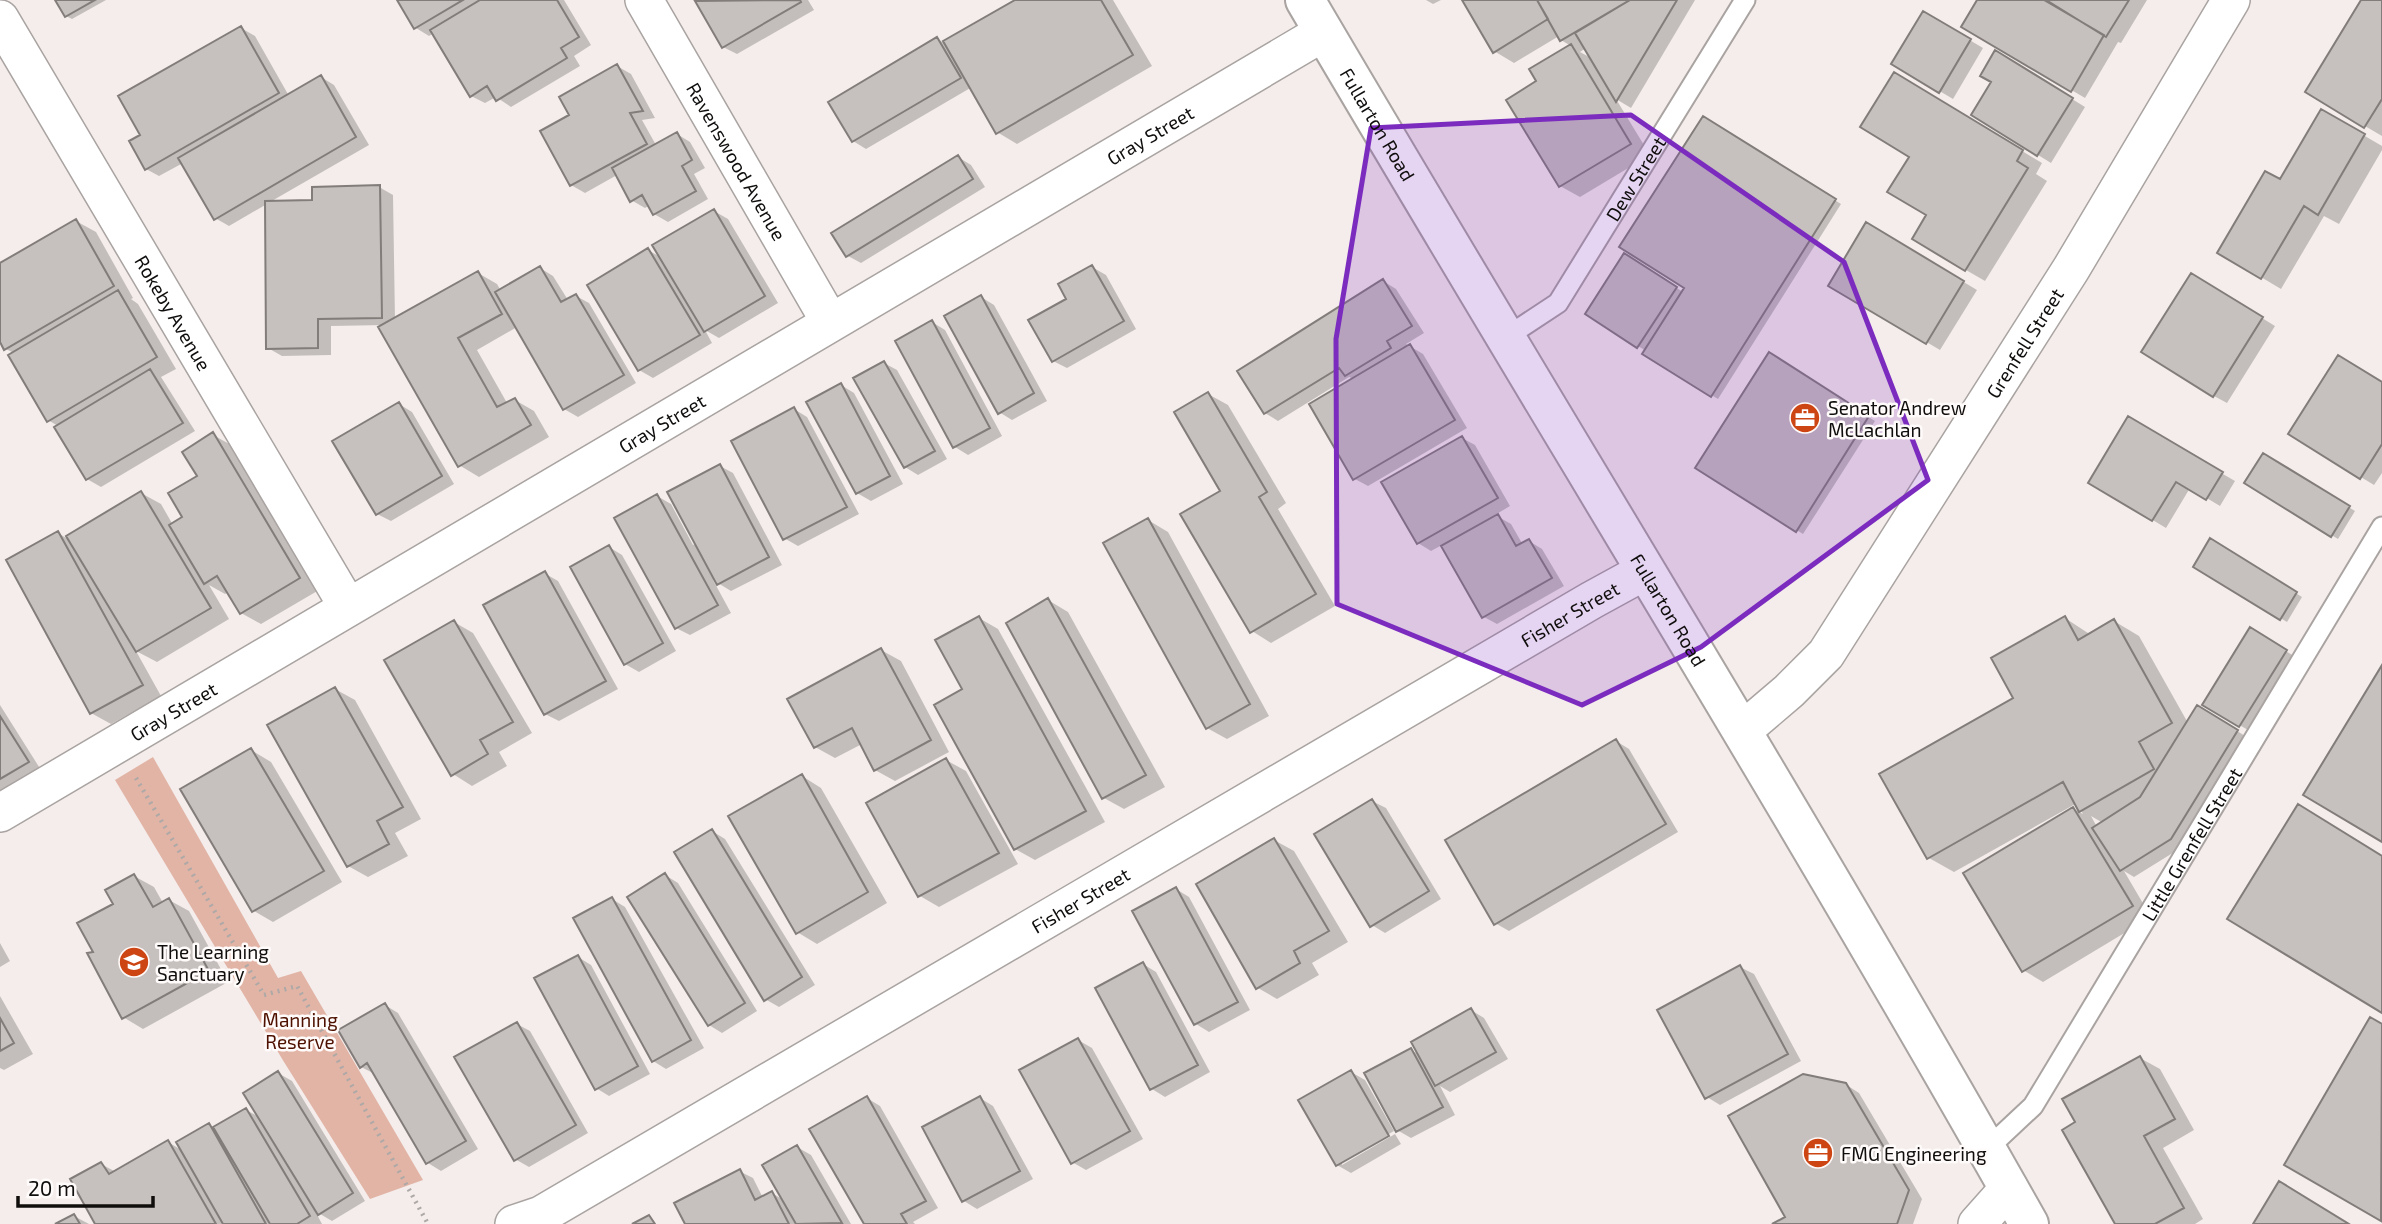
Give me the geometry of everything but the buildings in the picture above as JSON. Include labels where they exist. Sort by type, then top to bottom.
[{"type":"main road","name":"Fullarton Road","points":[[1314,16],[1742,731],[2029,1224]]},
{"type":"street","name":"Ravenswood Avenue","points":[[644,0],[830,322]]},
{"type":"street","name":"Grenfell Street","points":[[1742,731],[1789,691],[1826,654],[2071,269],[2231,0]]},
{"type":"street","name":"Gray Street","points":[[0,813],[830,322],[1314,16]]},
{"type":"street","name":"Rokeby Avenue","points":[[0,19],[348,607]]},
{"type":"street","name":"Fisher Street","points":[[514,1224],[541,1215],[1645,571]]},
{"type":"street","points":[[1977,1224],[2009,1188]]},
{"type":"lane","name":"Dew Street","points":[[1505,338],[1559,303],[1745,0]]},
{"type":"lane","name":"Little Grenfell Street","points":[[1987,1149],[2033,1106],[2382,527]]},
{"type":"path","points":[[116,744],[264,995],[297,986],[428,1224]]},
{"type":"highlighted area","points":[[1631,115],[1844,262],[1928,480],[1701,647],[1582,705],[1337,604],[1336,339],[1371,128]]},
{"type":"green space","name":"Manning Reserve","points":[[153,757],[278,978],[301,971],[423,1180],[370,1199],[284,1062],[115,780]]},
{"type":"place","name":"Senator Andrew McLachlan","points":[[1805,418]]},
{"type":"place","name":"The Learning Sanctuary","points":[[134,962]]},
{"type":"place","name":"FMG Engineering","points":[[1818,1153]]}]
